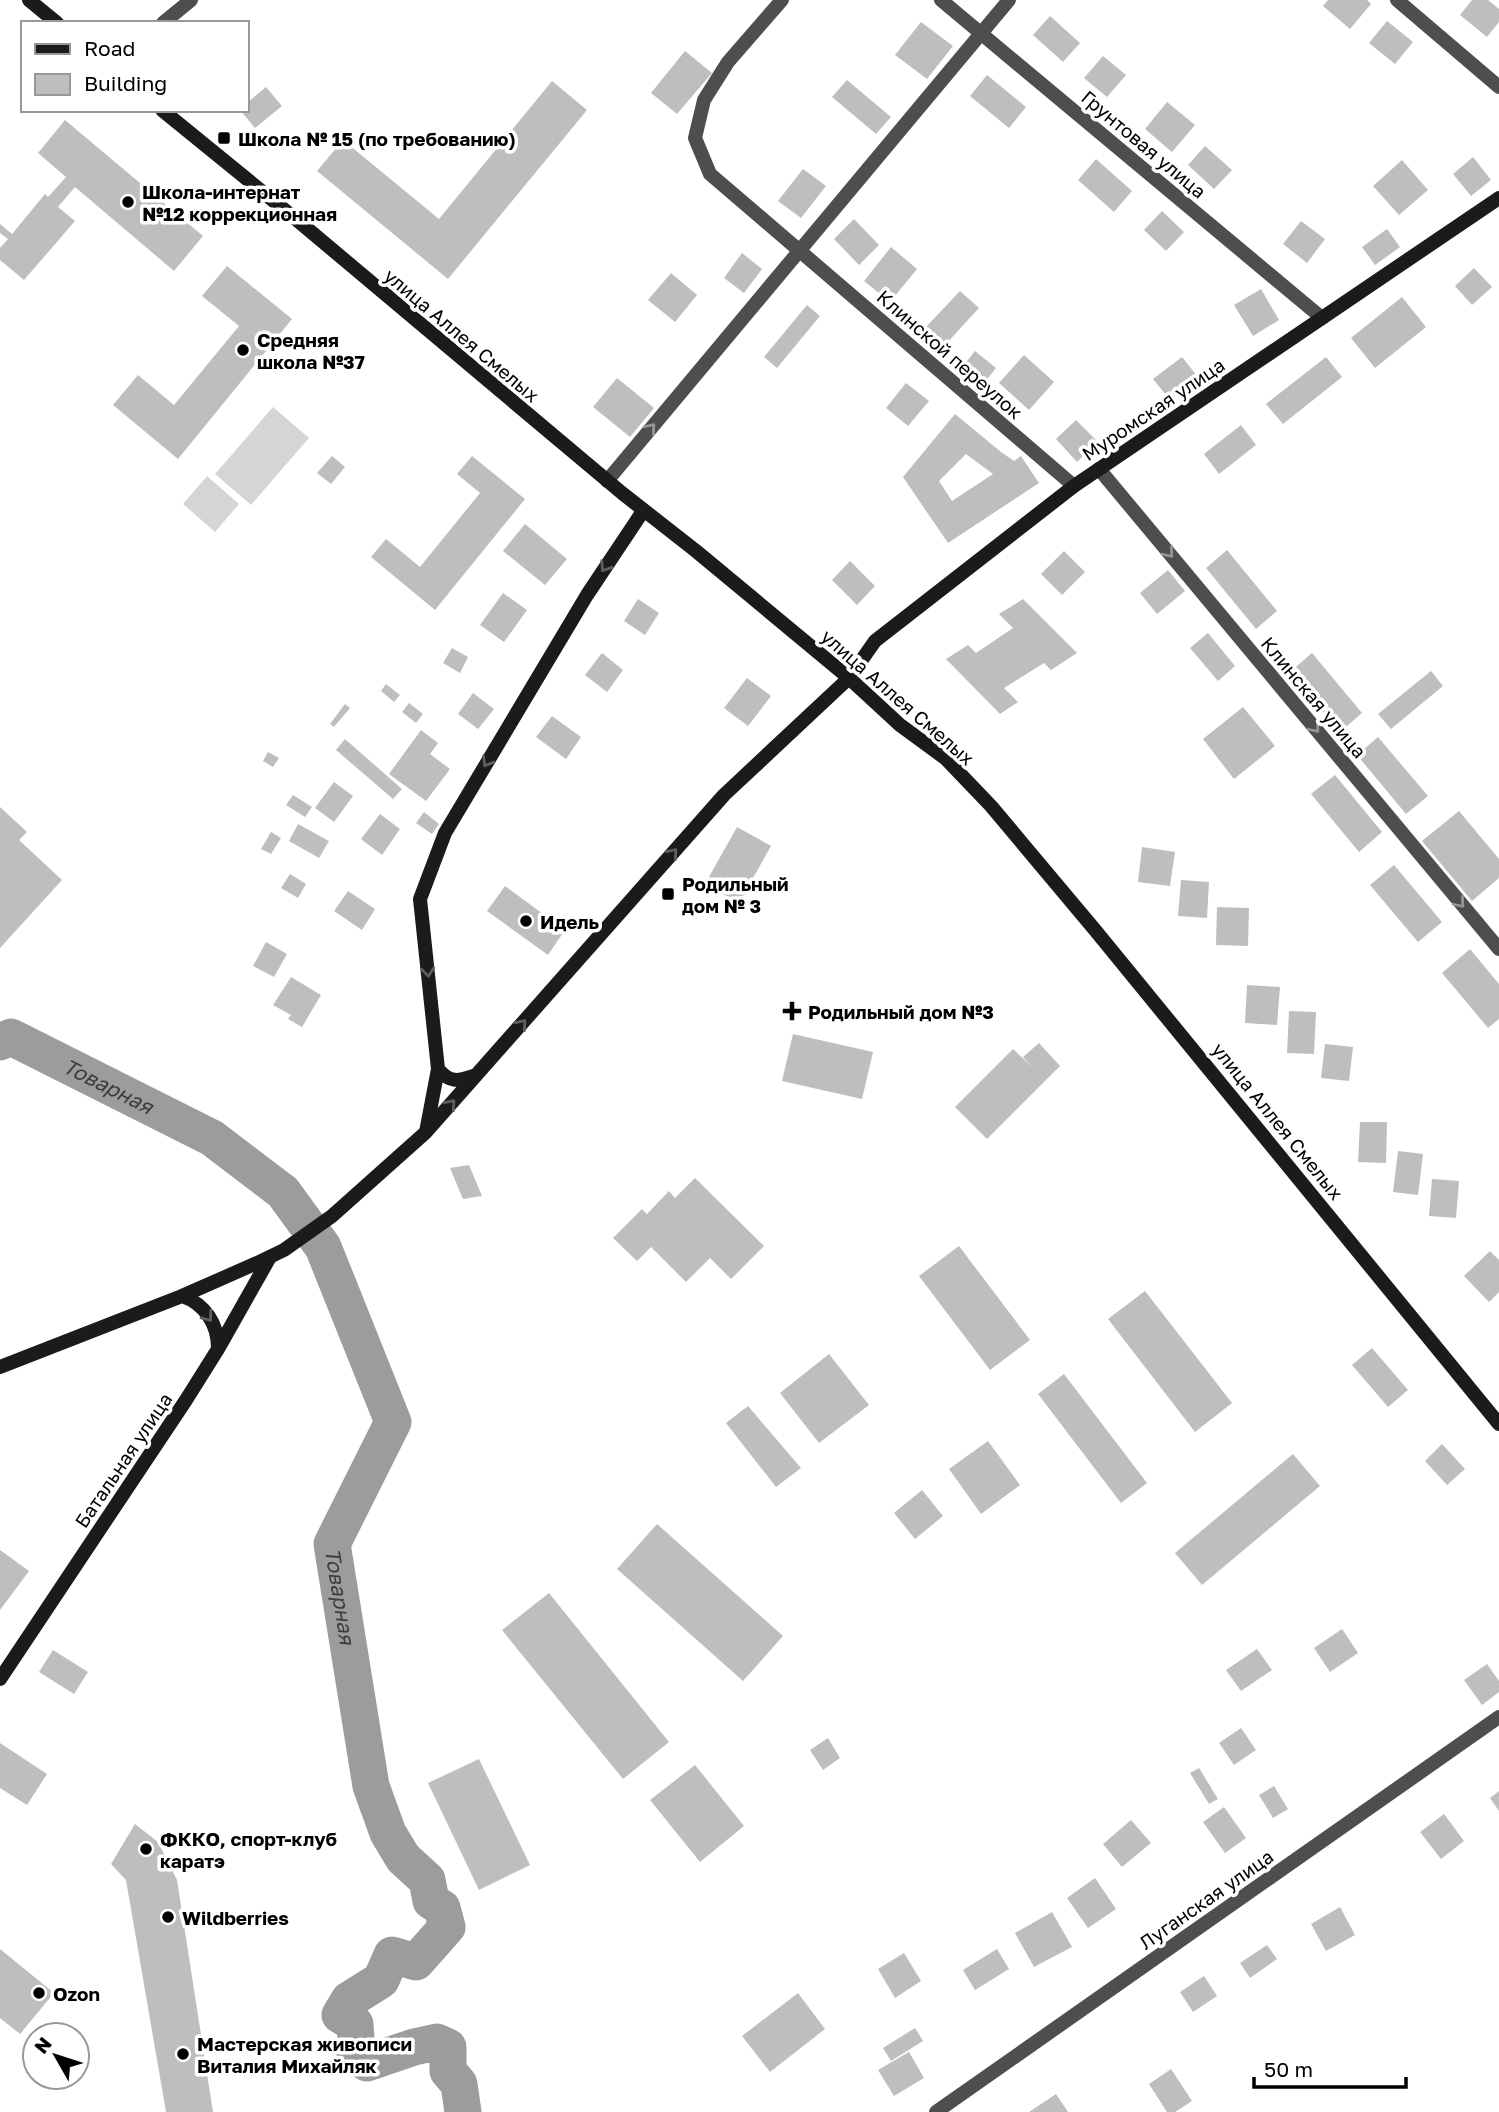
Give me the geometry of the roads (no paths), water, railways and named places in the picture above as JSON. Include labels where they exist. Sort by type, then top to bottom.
[{"type":"main road","points":[[29,0],[55,21]]},
{"type":"main road","name":"улица Аллея Смелых","points":[[164,112],[643,511],[696,551],[849,678],[900,725],[945,758],[991,806],[1171,1021],[1499,1424]]},
{"type":"main road","name":"Муромская улица","points":[[0,1367],[182,1296],[270,1257],[332,1216],[425,1133],[724,795],[849,678],[875,640],[1074,486],[1499,198]]},
{"type":"main road","points":[[425,1133],[438,1069],[420,899],[445,833],[587,595],[643,511]]},
{"type":"main road","points":[[438,1069],[446,1078],[458,1081],[477,1075]]},
{"type":"main road","name":"Батальная улица","points":[[0,1679],[218,1349],[270,1257]]},
{"type":"main road","points":[[182,1296],[197,1303],[214,1323],[218,1334],[218,1349]]},
{"type":"street","points":[[165,21],[191,0]]},
{"type":"street","name":"Клинской переулок","points":[[782,0],[728,62],[704,100],[695,138],[710,174],[1074,486]]},
{"type":"street","name":"Грунтовая улица","points":[[941,0],[1322,318]]},
{"type":"street","points":[[607,481],[1009,0]]},
{"type":"street","points":[[1397,0],[1499,87]]},
{"type":"street","name":"Клинская улица","points":[[1099,469],[1499,949]]},
{"type":"street","name":"Луганская улица","points":[[936,2112],[1499,1717]]},
{"type":"waterway","name":"Товарная","points":[[0,1042],[11,1037],[212,1138],[283,1192],[323,1247],[393,1422],[332,1544],[371,1786],[388,1833],[403,1858],[427,1880],[431,1901],[442,1908],[447,1927],[416,1962],[392,1955],[381,1980],[349,2000],[340,2015],[355,2024],[355,2056],[367,2063],[437,2042],[448,2047],[448,2071],[459,2084],[463,2112]]},
{"type":"place","name":"Школа № 15 (по требованию)","points":[[224,138]]},
{"type":"place","name":"Школа-интернат №12 коррекционная","points":[[128,202]]},
{"type":"place","name":"Средняя школа №37","points":[[243,350]]},
{"type":"place","name":"Родильный дом № 3","points":[[668,894]]},
{"type":"place","name":"Идель","points":[[526,921]]},
{"type":"place","name":"Родильный дом №3","points":[[792,1011]]},
{"type":"place","name":"ФККО, спорт-клуб каратэ","points":[[146,1849]]},
{"type":"place","name":"Wildberries","points":[[168,1917]]},
{"type":"place","name":"Ozon","points":[[39,1993]]},
{"type":"place","name":"Мастерская живописи Виталия Михайляк","points":[[183,2054]]}]
